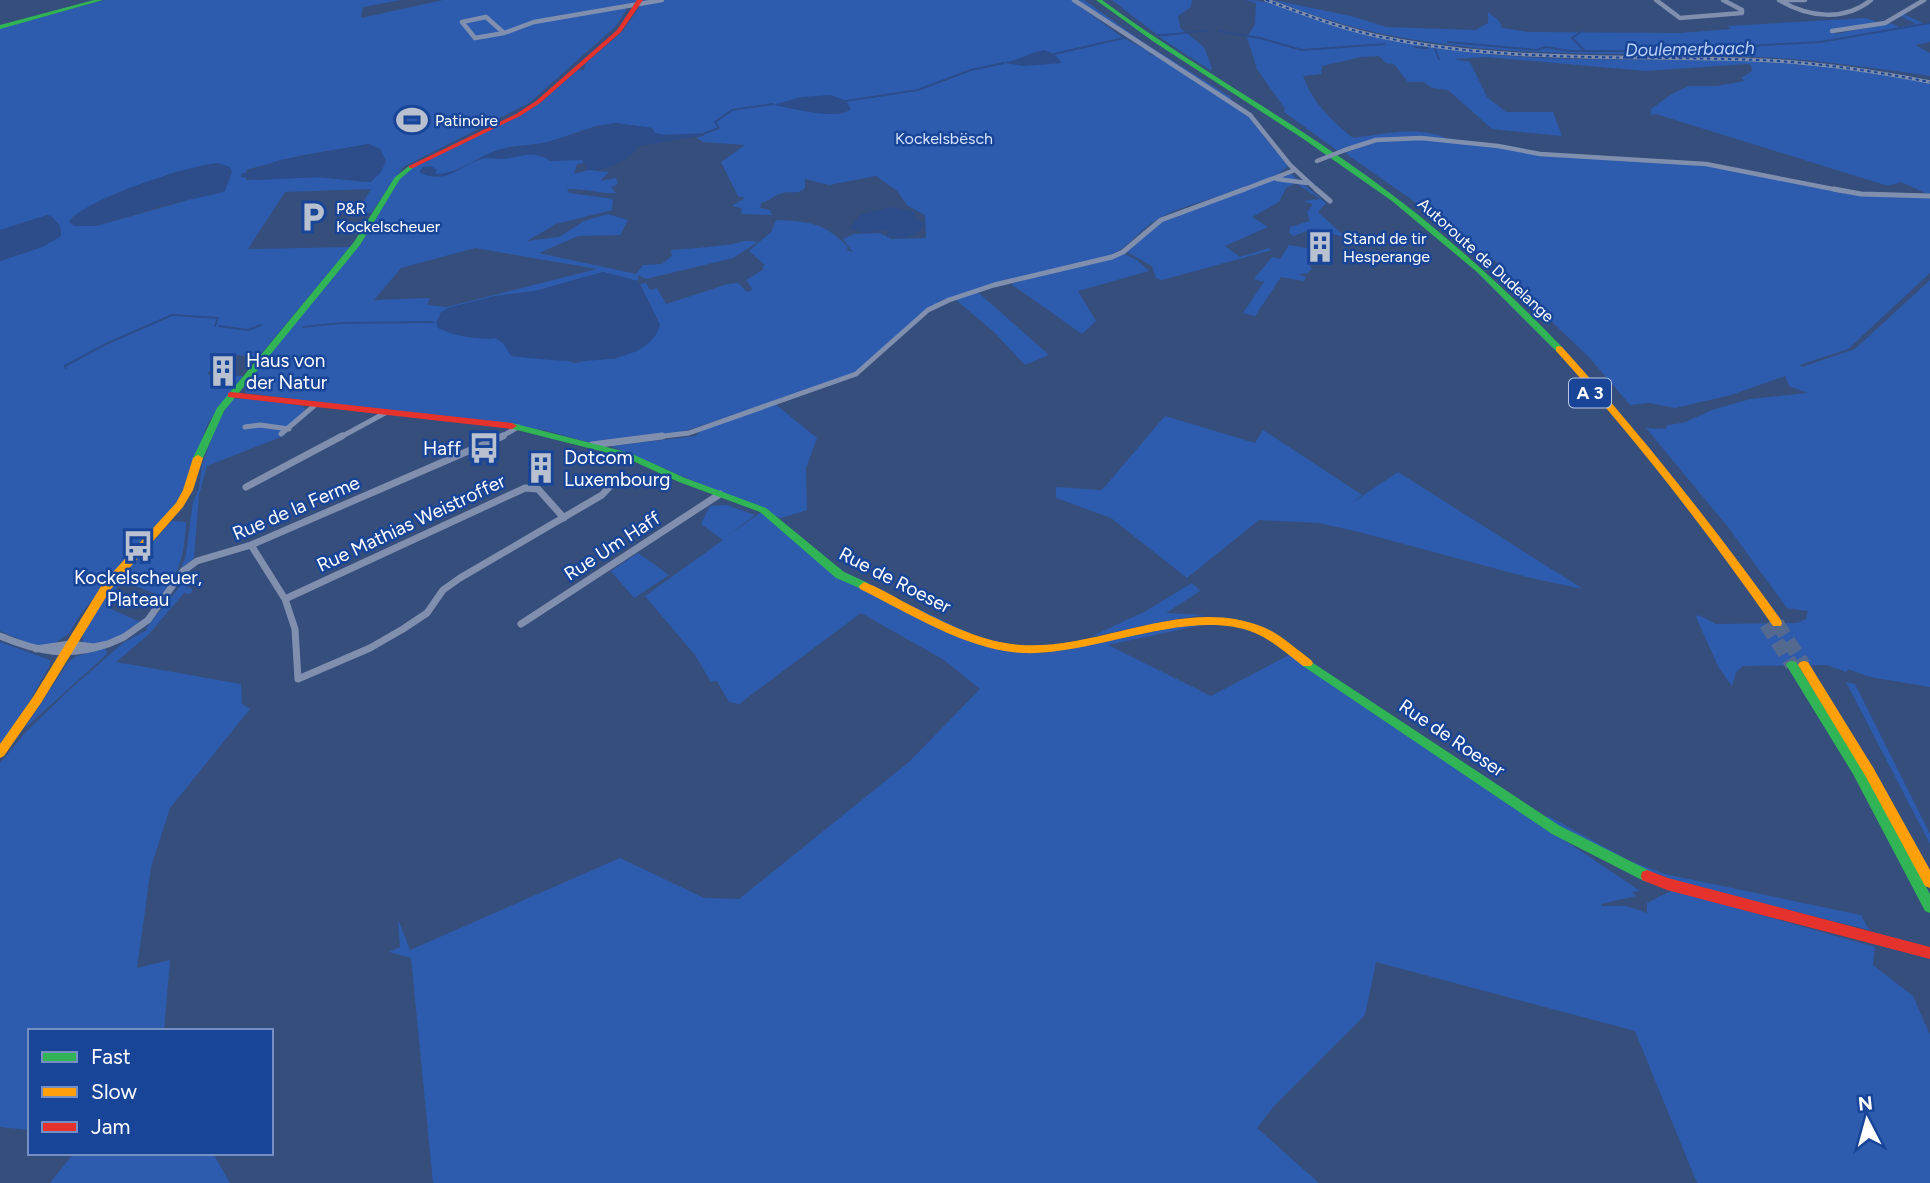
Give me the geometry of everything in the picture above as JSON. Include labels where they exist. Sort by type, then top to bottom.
[{"type":"main road","points":[[0,27],[100,0]]},
{"type":"main road","name":"A 3","points":[[1094,0],[1108,6]]},
{"type":"main road","name":"Autoroute de Dudelange","points":[[1094,0],[1138,28],[1308,137],[1368,179],[1499,289],[1559,349],[1656,458],[1718,540],[1771,624],[1647,459],[1583,384],[1492,290],[1410,219],[1324,154],[1108,6]]},
{"type":"main road","points":[[0,753],[37,701],[107,586],[180,505],[207,435],[231,395],[357,243],[401,173],[538,102],[619,31],[639,2]]},
{"type":"main road","points":[[1108,6],[1138,28]]},
{"type":"main road","name":"Rue de Roeser","points":[[231,395],[385,413],[475,420],[519,427],[627,455],[771,514],[804,547],[840,575],[986,644],[1008,650],[1045,651],[1073,648],[1194,621],[1216,620],[1257,629],[1581,845],[1667,884],[1930,953]]},
{"type":"main road","points":[[1791,665],[1857,771],[1930,907]]},
{"type":"main road","points":[[1804,665],[1870,773],[1930,882]]},
{"type":"street","points":[[504,33],[486,17],[462,22],[475,38],[504,33],[534,22],[662,0]]},
{"type":"street","points":[[1074,0],[1116,30],[1250,115],[1295,170],[1330,201]]},
{"type":"street","points":[[1656,0],[1680,18],[1742,13],[1742,10],[1723,0]]},
{"type":"street","points":[[1779,0],[1805,0]]},
{"type":"street","points":[[1779,0],[1802,12],[1812,13],[1853,11],[1869,1]]},
{"type":"street","points":[[1860,0],[1869,1]]},
{"type":"street","points":[[1832,31],[1883,24],[1908,6],[1924,0]]},
{"type":"street","points":[[1317,161],[1376,140],[1421,138],[1498,146],[1540,154],[1706,164],[1861,194],[1930,196]]},
{"type":"street","points":[[592,445],[689,433],[856,374],[928,310],[941,303],[1112,257],[1161,220],[1295,170]]},
{"type":"street","points":[[1269,179],[1290,179],[1309,184]]},
{"type":"street","points":[[281,434],[315,405]]},
{"type":"street","points":[[246,487],[385,413]]},
{"type":"street","points":[[246,427],[260,425],[289,429]]},
{"type":"street","name":"Rue de la Ferme","points":[[63,656],[108,645],[148,620],[189,565],[251,545],[509,434],[519,427]]},
{"type":"street","points":[[251,545],[285,598],[295,629],[298,679],[370,648],[402,629],[427,612],[443,590],[460,578],[602,495],[614,482]]},
{"type":"street","name":"Rue Mathias Weistroffer","points":[[285,598],[525,488],[538,489],[564,518]]},
{"type":"street","name":"Rue Um Haff","points":[[521,624],[720,494]]},
{"type":"street","points":[[0,636],[63,656]]},
{"type":"street","points":[[36,649],[70,643],[82,646],[108,645]]},
{"type":"green space","points":[[105,0],[401,0],[363,7],[361,18],[443,0],[638,0],[626,6],[627,9],[616,26],[529,103],[403,167],[371,213],[356,214],[371,189],[285,192],[248,249],[350,247],[256,360],[251,360],[253,356],[233,355],[221,367],[213,367],[207,374],[243,376],[208,423],[183,491],[171,512],[122,564],[80,615],[69,633],[54,644],[44,646],[31,644],[0,631],[0,261],[42,247],[61,236],[60,226],[51,216],[0,230],[0,28]],"holes":[[[369,144],[380,149],[382,155],[366,182],[318,177],[246,180],[246,170],[298,156]],[[179,171],[185,201],[96,226],[72,217],[124,191]]]},
{"type":"green space","name":"Kockelsbësch","points":[[644,0],[1071,0],[1122,37],[1152,53],[1147,55],[1157,55],[1078,0],[1084,0],[1143,42],[1232,98],[1230,99],[1249,117],[1288,166],[1263,181],[1171,212],[1111,255],[940,301],[854,374],[675,434],[588,442],[544,430],[246,393],[244,386],[362,242],[400,178],[414,167],[540,103],[578,70],[584,70],[586,63],[623,31]],"holes":[[[615,123],[652,128],[655,133],[671,137],[704,133],[705,135],[697,138],[703,142],[745,145],[721,162],[738,196],[745,198],[732,206],[741,208],[742,214],[772,215],[770,210],[760,208],[761,203],[782,193],[802,190],[805,188],[805,179],[829,185],[876,176],[897,191],[908,206],[925,215],[926,238],[891,239],[880,233],[854,234],[843,239],[853,252],[846,250],[849,248],[824,228],[808,223],[776,220],[771,232],[749,251],[765,265],[762,267],[764,269],[746,280],[753,290],[747,292],[738,283],[728,284],[666,304],[657,288],[650,290],[646,283],[640,284],[660,325],[647,343],[615,359],[593,359],[575,363],[503,343],[496,338],[466,337],[439,328],[440,313],[448,308],[496,296],[535,291],[603,272],[638,281],[638,275],[646,279],[733,258],[758,242],[745,241],[671,250],[672,256],[662,264],[643,265],[636,274],[539,253],[578,236],[620,235],[628,220],[608,214],[584,221],[559,237],[527,241],[556,224],[612,210],[613,199],[569,193],[567,189],[616,193],[611,187],[618,184],[616,178],[600,181],[609,172],[588,170],[574,174],[577,164],[584,163],[583,160],[557,161],[529,153],[502,159],[484,158],[509,147],[545,143],[596,126]],[[475,248],[597,269],[447,307],[427,305],[430,298],[374,300],[401,268]]]},
{"type":"green space","points":[[1112,0],[1192,0],[1191,7],[1178,16],[1180,28],[1204,47],[1212,68],[1210,70],[1164,40]]},
{"type":"green space","points":[[1245,0],[1279,6],[1366,34],[1460,51],[1564,59],[1785,62],[1930,83],[1930,195],[1901,182],[1888,186],[1656,114],[1651,115],[1651,109],[1689,86],[1716,86],[1745,81],[1741,78],[1752,71],[1751,65],[1747,64],[1646,71],[1487,57],[1454,59],[1470,62],[1487,97],[1506,112],[1553,112],[1562,136],[1492,129],[1448,90],[1432,88],[1424,82],[1408,82],[1394,64],[1386,63],[1379,56],[1361,57],[1322,66],[1321,74],[1303,76],[1317,103],[1337,125],[1353,138],[1413,131],[1448,139],[1392,138],[1338,151],[1284,112],[1285,109],[1257,69],[1247,37],[1255,24],[1256,3]]},
{"type":"green space","points":[[1273,0],[1351,16],[1386,27],[1476,30],[1488,23],[1488,12],[1499,21],[1502,28],[1530,32],[1680,33],[1731,29],[1728,26],[1866,18],[1880,23],[1832,31],[1836,34],[1890,23],[1899,27],[1916,24],[1901,16],[1903,14],[1923,23],[1930,23],[1930,42],[1915,45],[1930,53],[1930,76],[1779,58],[1512,51],[1452,45],[1392,36],[1333,21]]},
{"type":"green space","points":[[1412,138],[1522,151],[1706,164],[1842,192],[1930,197],[1930,273],[1848,349],[1800,365],[1802,367],[1855,349],[1930,280],[1930,687],[1870,677],[1848,669],[1846,672],[1827,665],[1743,666],[1736,672],[1732,686],[1719,668],[1696,617],[1698,615],[1716,624],[1797,623],[1806,619],[1808,611],[1787,608],[1728,527],[1646,428],[1666,429],[1667,425],[1683,423],[1712,410],[1750,399],[1808,393],[1789,386],[1785,376],[1731,395],[1675,408],[1649,403],[1630,405],[1589,357],[1495,268],[1500,266],[1494,260],[1488,261],[1411,199],[1345,153],[1376,142]]},
{"type":"green space","points":[[1290,173],[1326,203],[1318,212],[1345,237],[1312,229],[1294,236],[1289,233],[1290,227],[1310,221],[1307,213],[1313,204],[1303,201],[1320,199],[1296,183],[1286,188],[1279,202],[1252,217],[1268,227],[1225,246],[1240,257],[1269,248],[1272,250],[1162,280],[1156,278],[1152,266],[1127,252],[1163,221]]},
{"type":"green space","points":[[1289,245],[1319,250],[1317,253],[1332,257],[1329,261],[1314,258],[1308,273],[1298,274],[1306,277],[1304,281],[1281,277],[1255,316],[1243,313],[1264,282],[1254,279],[1272,257],[1280,259]]},
{"type":"green space","points":[[1122,253],[1137,260],[1149,271],[1078,291],[1096,321],[1082,334],[1011,284]]},
{"type":"green space","points":[[973,292],[980,294],[1049,355],[1025,365],[994,332],[955,299]]},
{"type":"green space","points":[[232,399],[303,406],[305,410],[278,434],[286,435],[207,466],[199,495],[194,558],[181,569],[186,555],[193,501],[199,489],[202,465],[218,422]]},
{"type":"green space","points":[[774,403],[817,438],[806,468],[807,510],[781,518],[611,446],[696,436],[700,431]]},
{"type":"green space","points":[[1165,416],[1255,443],[1263,430],[1362,495],[1350,504],[1398,472],[1583,589],[1319,523],[1259,520],[1187,578],[1111,518],[1056,498],[1056,487],[1102,490]]},
{"type":"green space","points":[[726,505],[755,515],[726,537],[763,511],[819,562],[1010,652],[1047,653],[1187,625],[1202,625],[1108,645],[1211,696],[1289,655],[1640,891],[1632,892],[1636,896],[1601,904],[1602,906],[1626,906],[1647,913],[1647,903],[1673,890],[1875,947],[1873,965],[1913,996],[1930,1035],[1930,1183],[1697,1183],[1635,1031],[1376,962],[1365,1015],[1274,1106],[1257,1128],[1319,1183],[433,1183],[411,958],[389,952],[400,947],[398,919],[410,950],[620,858],[704,898],[739,899],[909,762],[980,689],[944,660],[861,613],[739,704],[729,702],[717,681],[711,682],[695,655],[645,596],[723,540],[701,524],[710,506]]},
{"type":"green space","points":[[172,521],[186,522],[180,561],[168,588],[162,596],[121,581],[107,604],[109,608],[140,622],[106,643],[83,643],[83,635],[107,593]]},
{"type":"green space","points":[[638,553],[669,575],[634,598],[611,571]]},
{"type":"green space","points":[[188,573],[192,573],[192,580],[185,590],[189,587],[193,590],[190,594],[184,593],[149,634],[116,662],[241,684],[242,704],[250,709],[170,808],[151,867],[137,968],[170,960],[164,1029],[28,1029],[28,1130],[0,1127],[0,763],[25,733],[67,692],[123,643],[147,630],[182,584],[188,584],[191,580],[185,579]]},
{"type":"green space","points":[[1192,583],[1200,591],[1166,613],[1204,615],[1090,637],[1144,612]]},
{"type":"green space","points":[[0,642],[50,660],[50,665],[13,730],[0,745]]},
{"type":"green space","points":[[106,648],[107,654],[24,729],[69,661]]},
{"type":"green space","points":[[1846,682],[1855,684],[1930,834],[1930,844]]},
{"type":"green space","points":[[1548,816],[1630,861],[1665,874],[1861,915],[1869,930],[1682,884],[1617,858],[1546,820]]},
{"type":"green space","points":[[72,1155],[214,1155],[230,1183],[50,1183]]},
{"type":"shaded area","points":[[1044,50],[1054,54],[1062,63],[1024,66],[1004,63],[1034,53]]},
{"type":"shaded area","points":[[831,95],[846,101],[851,109],[826,114],[773,105],[801,97]]},
{"type":"shaded area","points":[[615,123],[652,128],[655,133],[661,134],[705,135],[639,146],[623,160],[595,170],[588,170],[582,160],[550,161],[533,154],[503,159],[486,158],[438,177],[419,172],[423,167],[431,166],[437,170],[435,174],[450,172],[496,150],[543,143]]},
{"type":"shaded area","points":[[369,144],[380,149],[386,161],[381,172],[371,182],[318,177],[259,180],[241,177],[241,174],[280,160]]},
{"type":"shaded area","points":[[218,163],[230,167],[232,172],[225,191],[220,193],[161,206],[96,226],[74,226],[69,222],[95,203],[115,194],[163,176]]},
{"type":"shaded area","points":[[890,207],[915,212],[915,218],[925,224],[918,232],[903,238],[886,236],[888,231],[885,230],[863,233],[850,228],[860,215]]},
{"type":"shaded area","points":[[47,215],[60,226],[61,236],[42,247],[0,261],[0,230]]},
{"type":"shaded area","points":[[603,272],[638,281],[660,325],[651,341],[636,351],[617,357],[571,361],[511,356],[503,343],[496,338],[444,331],[438,328],[436,322],[448,308],[496,296],[535,291]]},
{"type":"waterway","name":"Doulemerbaach","points":[[1448,42],[1537,50],[1546,47],[1569,51],[1725,51],[1762,45],[1820,42],[1930,23]]},
{"type":"waterway","name":"Doulemerbaach","points":[[1158,35],[1208,31]]},
{"type":"waterway","name":"Doulemerbaach","points":[[1219,31],[1260,38],[1302,50],[1385,44]]},
{"type":"waterway","points":[[1582,31],[1572,38],[1584,50]]},
{"type":"waterway","name":"Doulemerbaach","points":[[1054,54],[1124,38]]},
{"type":"waterway","name":"Doulemerbaach","points":[[1415,47],[1427,48]]},
{"type":"waterway","name":"Doulemerbaach","points":[[1435,49],[1439,59]]},
{"type":"waterway","points":[[846,101],[918,90],[971,70],[1004,63]]},
{"type":"waterway","points":[[705,133],[719,128],[715,122],[732,110],[773,104]]},
{"type":"waterway","points":[[66,368],[65,366],[106,344],[172,315],[218,318]]},
{"type":"waterway","points":[[215,326],[217,320]]},
{"type":"waterway","points":[[303,327],[341,323],[433,322]]},
{"type":"waterway","points":[[219,326],[248,330],[261,325]]},
{"type":"tunnel","points":[[1777,623],[1804,665]]},
{"type":"tunnel","points":[[1766,624],[1792,665]]},
{"type":"railway","points":[[1266,0],[1356,31],[1433,46],[1525,55],[1779,61],[1930,82]]},
{"type":"traffic: fast","points":[[0,27],[100,0]]},
{"type":"traffic: fast","points":[[1099,0],[1156,41],[1334,156],[1394,199],[1480,271],[1559,349]]},
{"type":"traffic: fast","points":[[198,458],[220,410],[357,243],[397,178],[411,167]]},
{"type":"traffic: fast","points":[[512,426],[627,455],[682,480],[763,510],[840,575],[864,586]]},
{"type":"traffic: fast","points":[[1307,663],[1556,830],[1647,876]]},
{"type":"traffic: fast","points":[[1792,665],[1857,770],[1930,907]]},
{"type":"traffic: slow","points":[[1559,349],[1673,482],[1777,623]]},
{"type":"traffic: slow","points":[[0,753],[37,700],[107,586],[180,505],[188,490],[198,458]]},
{"type":"traffic: slow","points":[[864,586],[941,625],[1002,646],[1022,649],[1049,648],[1176,624],[1206,621],[1235,623],[1259,630],[1307,663]]},
{"type":"traffic: slow","points":[[1804,665],[1870,773],[1930,882]]},
{"type":"traffic: jam","points":[[411,167],[518,115],[538,102],[619,31],[640,0]]},
{"type":"traffic: jam","points":[[231,395],[512,426]]},
{"type":"traffic: jam","points":[[1647,876],[1667,884],[1930,953]]},
{"type":"place","name":"Patinoire","points":[[412,120]]},
{"type":"place","name":"P&R Kockelscheuer","points":[[313,217]]},
{"type":"place","name":"Stand de tir Hesperange","points":[[1320,247]]},
{"type":"place","name":"Haus von der Natur","points":[[223,371]]},
{"type":"place","name":"Haff","points":[[484,448]]},
{"type":"place","name":"Dotcom Luxembourg","points":[[541,468]]},
{"type":"place","name":"Kockelscheuer, Plateau","points":[[138,546]]}]
